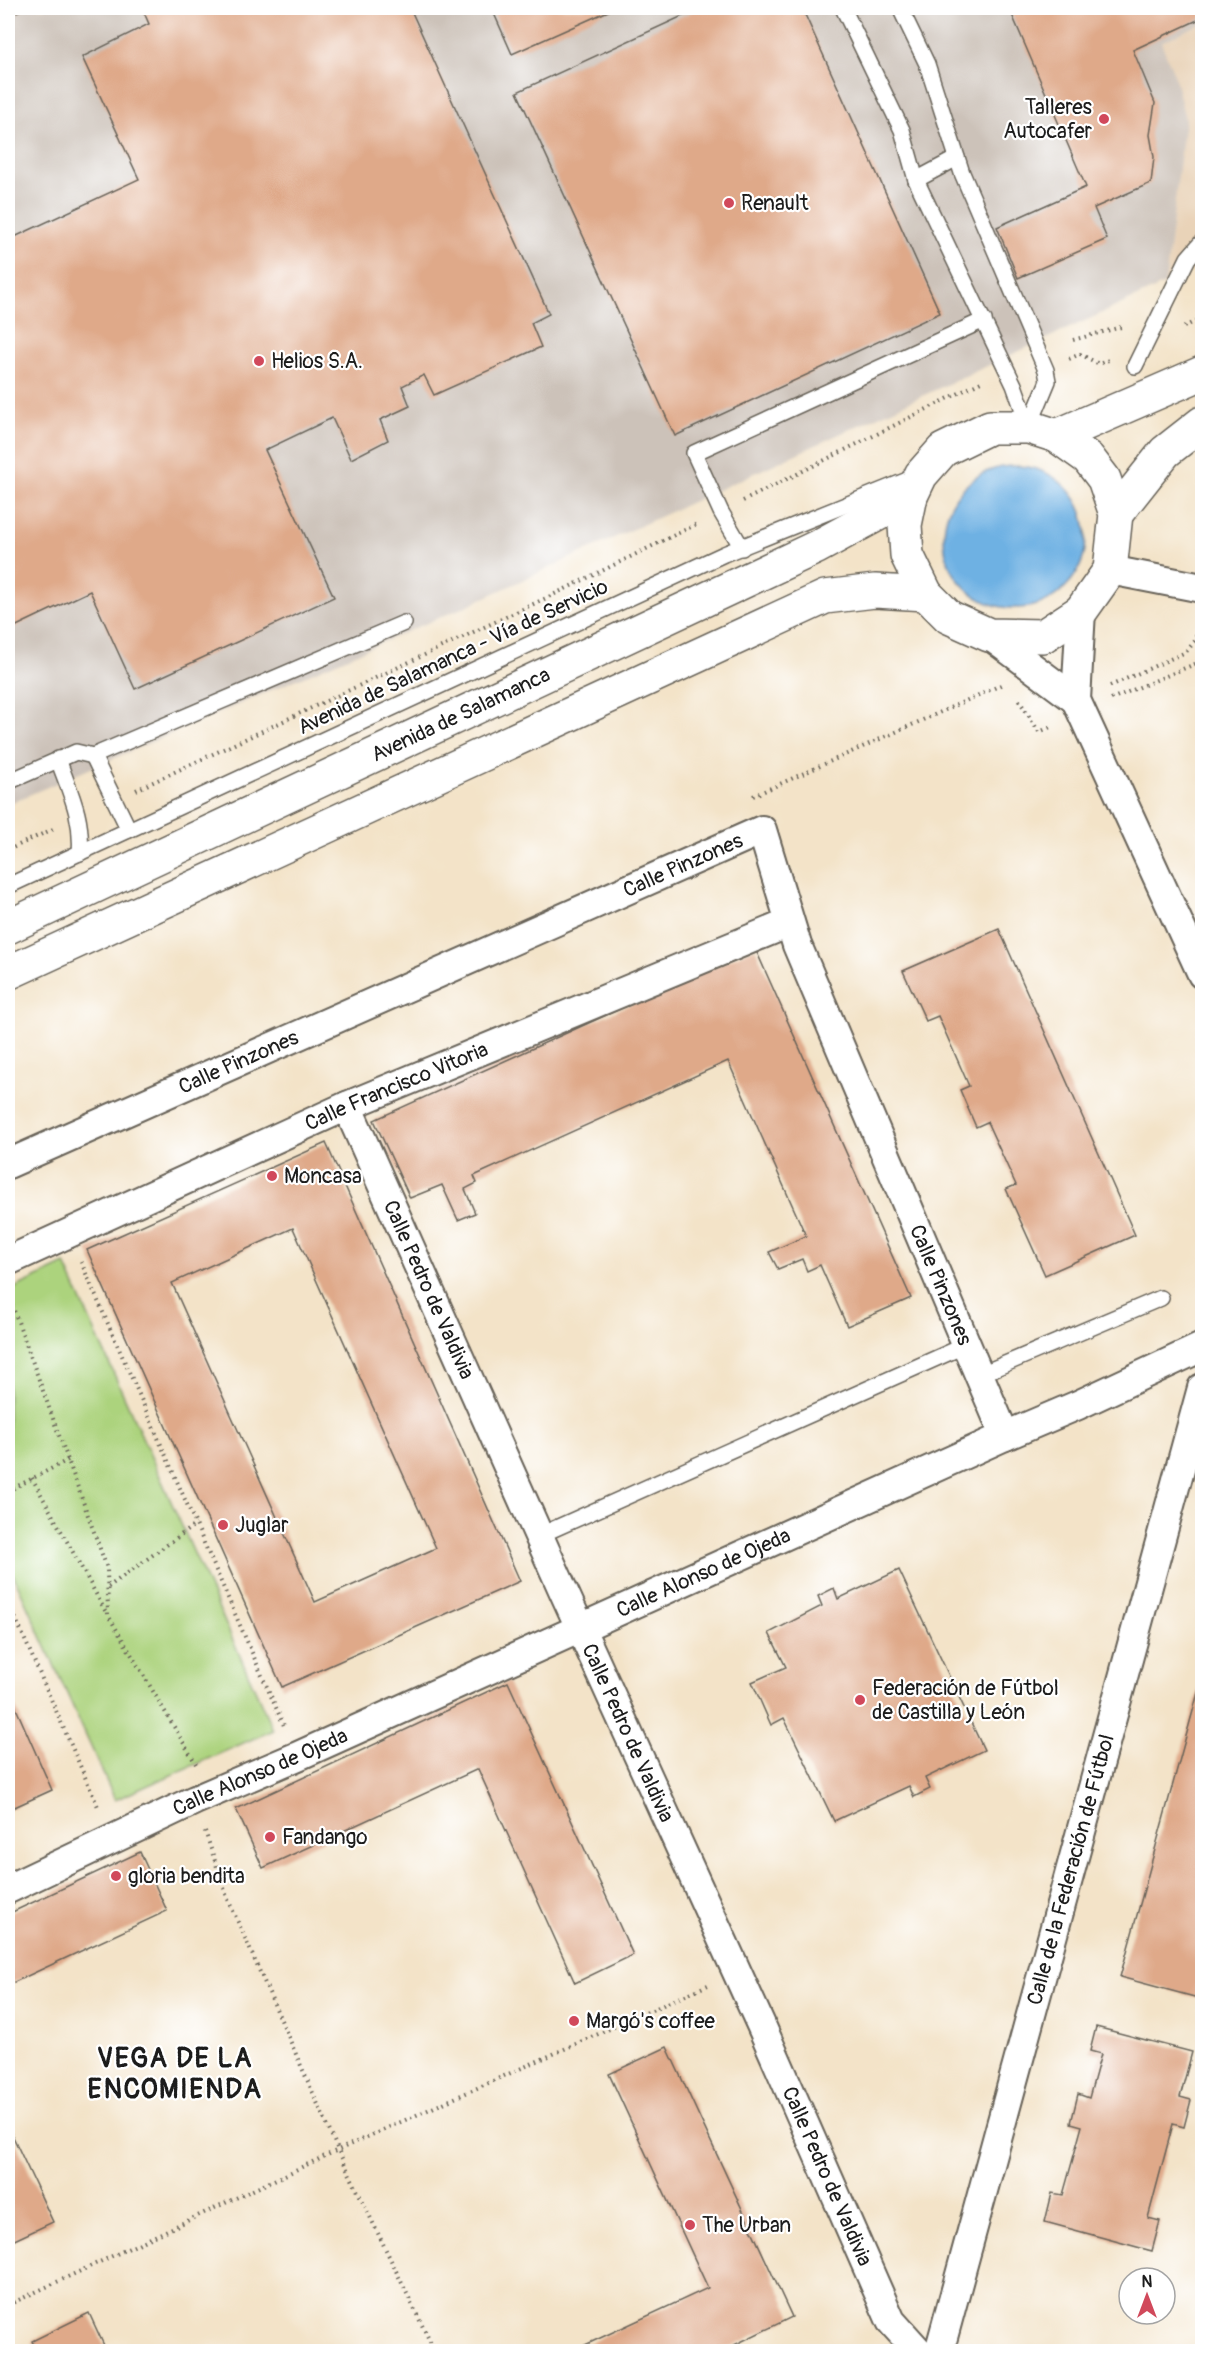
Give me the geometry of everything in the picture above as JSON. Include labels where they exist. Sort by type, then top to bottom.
[{"type":"highway","points":[[1043,431],[1088,458],[1104,479],[1116,514],[1110,570],[1081,611],[1043,636],[989,635],[949,617],[926,594],[908,555],[905,525],[916,485],[943,450],[990,428],[1043,431],[1203,373]]},
{"type":"highway","points":[[1116,514],[1164,452],[1203,423]]},
{"type":"highway","name":"Avenida de Salamanca","points":[[8,927],[817,547],[916,485]]},
{"type":"highway","points":[[8,973],[825,597],[874,591],[926,594]]},
{"type":"street","points":[[1110,570],[1202,600]]},
{"type":"street","points":[[1081,611],[1076,700],[1203,974]]},
{"type":"street","points":[[989,635],[1076,700]]},
{"type":"street","name":"Calle Pinzones","points":[[8,1164],[762,830],[789,923],[1005,1436]]},
{"type":"street","name":"Calle Francisco Vitoria","points":[[8,1261],[346,1107],[789,923]]},
{"type":"street","name":"Calle Pedro de Valdivia","points":[[346,1107],[737,1972],[891,2321],[919,2352]]},
{"type":"street","name":"Calle Alonso de Ojeda","points":[[8,1889],[195,1800],[298,1756],[1203,1347]]},
{"type":"street","name":"Calle de la Federación de Fútbol","points":[[939,2352],[1203,1388]]},
{"type":"lane","points":[[843,8],[902,130],[916,180],[1014,385],[1043,431]]},
{"type":"lane","points":[[900,8],[927,64],[957,158],[1046,370],[1048,381],[1043,431]]},
{"type":"lane","points":[[916,180],[957,158]]},
{"type":"lane","points":[[1135,366],[1188,258],[1203,242]]},
{"type":"lane","points":[[742,548],[721,512],[694,453],[984,320]]},
{"type":"lane","name":"Avenida de Salamanca - Vía de Servicio","points":[[8,886],[742,548],[916,485]]},
{"type":"lane","points":[[8,782],[75,752],[93,756],[404,623]]},
{"type":"lane","points":[[93,756],[129,830]]},
{"type":"lane","points":[[58,759],[79,817],[82,832],[80,853]]},
{"type":"lane","points":[[979,1374],[1161,1298]]},
{"type":"lane","points":[[538,1536],[966,1345]]},
{"type":"path","points":[[1080,354],[1099,364]]},
{"type":"path","points":[[113,800],[559,592],[988,379]]},
{"type":"path","points":[[1106,688],[1186,652],[1195,641],[1202,600]]},
{"type":"path","points":[[8,850],[79,817]]},
{"type":"path","points":[[70,1233],[298,1756]]},
{"type":"path","points":[[8,1491],[68,1460]]},
{"type":"path","points":[[32,1478],[108,1615]]},
{"type":"path","points":[[108,1588],[196,1524]]},
{"type":"path","points":[[8,1601],[112,1839]]},
{"type":"path","points":[[8,2305],[338,2150],[737,1972]]},
{"type":"shaded area","points":[[8,8],[1202,8],[1202,23],[1161,42],[1174,74],[1185,119],[1165,284],[464,607],[8,804]]},
{"type":"shaded area","points":[[1202,23],[1202,267],[1165,284],[1185,119],[1161,42]]},
{"type":"green space","points":[[65,1264],[273,1730],[115,1800],[8,1563],[8,1291]]},
{"type":"water","points":[[1015,466],[1042,471],[1065,487],[1081,510],[1086,537],[1081,564],[1065,587],[1042,603],[1015,608],[988,603],[965,587],[949,564],[944,537],[949,510],[965,487],[988,471]]},
{"type":"building","points":[[8,8],[25,8],[8,16]]},
{"type":"building","name":"Helios S.A.","points":[[142,8],[410,8],[549,314],[531,323],[541,347],[434,395],[424,375],[402,386],[410,406],[380,420],[388,440],[351,459],[332,418],[265,450],[334,597],[135,689],[90,591],[8,630],[8,240],[139,179],[82,57],[149,24]]},
{"type":"building","points":[[615,8],[512,54],[492,9]]},
{"type":"building","points":[[700,8],[802,8],[940,313],[675,436],[517,92]]},
{"type":"building","points":[[1015,8],[1202,8],[1202,18],[1133,50],[1155,103],[1150,135],[1154,157],[1151,183],[1094,208],[1107,239],[1018,278],[997,227],[1086,187],[1010,10]]},
{"type":"building","points":[[999,929],[1135,1235],[1045,1275],[1006,1189],[1016,1185],[987,1122],[976,1127],[960,1090],[969,1086],[938,1016],[926,1021],[903,971]]},
{"type":"building","points":[[755,948],[911,1298],[847,1326],[820,1265],[807,1271],[802,1259],[778,1269],[769,1252],[806,1236],[728,1061],[474,1176],[477,1183],[465,1189],[475,1213],[458,1220],[442,1185],[410,1198],[374,1120]]},
{"type":"building","points":[[326,1143],[520,1581],[282,1687],[87,1250]],"holes":[[[293,1228],[436,1548],[315,1602],[172,1283]]]},
{"type":"building","name":"Federación de Fútbol de Castilla y León","points":[[899,1570],[984,1750],[925,1778],[930,1789],[914,1797],[909,1786],[834,1821],[784,1718],[771,1725],[752,1682],[786,1667],[769,1633],[822,1606],[818,1596],[834,1588],[838,1599]]},
{"type":"building","points":[[1202,1678],[1202,1999],[1120,1977]]},
{"type":"building","points":[[508,1682],[633,1955],[575,1983],[478,1769],[263,1868],[236,1809]]},
{"type":"building","points":[[8,1690],[52,1790],[8,1810]]},
{"type":"building","points":[[140,1852],[167,1911],[8,1985],[8,1914]]},
{"type":"building","points":[[1096,2027],[1192,2052],[1180,2097],[1191,2100],[1184,2127],[1173,2124],[1148,2218],[1160,2221],[1152,2251],[1045,2222],[1052,2193],[1063,2195],[1082,2126],[1071,2123],[1078,2094],[1089,2098],[1101,2054],[1090,2051]]},
{"type":"building","points":[[667,2047],[792,2317],[720,2352],[570,2352],[708,2288],[609,2074]]},
{"type":"building","points":[[8,2126],[53,2222],[8,2243]]},
{"type":"building","points":[[89,2313],[107,2352],[37,2352],[32,2341]]},
{"type":"place","name":"Talleres Autocafer","points":[[1104,119]]},
{"type":"place","name":"Renault","points":[[729,203]]},
{"type":"place","name":"Helios S.A.","points":[[259,361]]},
{"type":"place","name":"Moncasa","points":[[272,1176]]},
{"type":"place","name":"Juglar","points":[[223,1525]]},
{"type":"place","name":"Federación de Fútbol de Castilla y León","points":[[860,1700]]},
{"type":"place","name":"Fandango","points":[[270,1837]]},
{"type":"place","name":"gloria bendita","points":[[116,1876]]},
{"type":"place","name":"Margó's coffee","points":[[574,2021]]},
{"type":"place","name":"The Urban","points":[[690,2225]]},
{"type":"district","name":"VEGA DE LA ENCOMIENDA","points":[[175,2074]]}]
